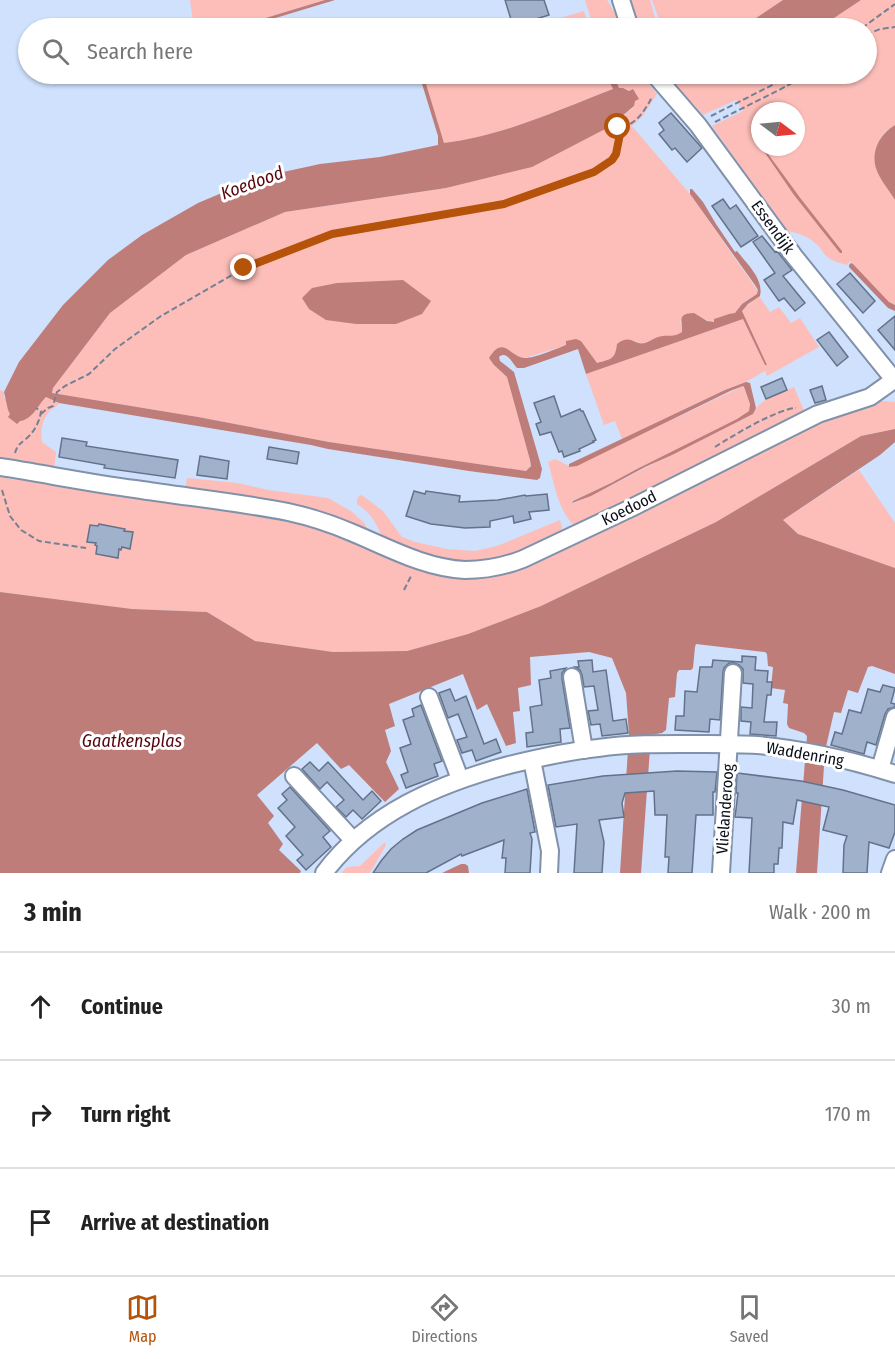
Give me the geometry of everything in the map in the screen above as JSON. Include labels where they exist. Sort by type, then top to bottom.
[{"type":"street","points":[[621,0],[627,18]]},
{"type":"street","name":"Essendijk","points":[[663,84],[701,128],[794,256],[895,380]]},
{"type":"street","name":"Koedood","points":[[5,467],[287,512],[333,525],[418,561],[464,570],[480,570],[523,559],[631,508],[818,414],[870,397],[895,380]]},
{"type":"street","points":[[729,744],[734,673]]},
{"type":"street","points":[[572,676],[584,750]]},
{"type":"street","points":[[429,697],[460,779]]},
{"type":"street","name":"Waddenring","points":[[324,873],[353,840],[375,823],[409,801],[460,779],[532,760],[584,750],[628,745],[756,745],[805,752],[888,772],[895,717]]},
{"type":"street","name":"Vlielanderoog","points":[[721,873],[729,744]]},
{"type":"street","points":[[532,760],[550,851],[549,873]]},
{"type":"street","points":[[294,776],[353,840]]},
{"type":"street","points":[[890,873],[895,859]]},
{"type":"path","points":[[876,18],[895,4]]},
{"type":"path","points":[[877,30],[895,27]]},
{"type":"path","points":[[701,128],[707,118],[774,84]]},
{"type":"path","points":[[701,128],[790,84]]},
{"type":"path","points":[[612,124],[618,127],[623,126],[641,115],[652,93]]},
{"type":"path","points":[[5,467],[20,442],[32,433],[41,414],[54,404],[57,392],[88,374],[115,349],[161,316],[244,268],[332,234],[504,204],[594,172],[612,160],[616,154],[623,126]]},
{"type":"path","points":[[36,408],[41,411],[41,414]]},
{"type":"path","points":[[2,490],[10,516],[21,530],[39,541],[86,548]]},
{"type":"shaded area","points":[[190,0],[325,0],[266,18],[193,18]]},
{"type":"shaded area","points":[[585,0],[607,0],[618,18],[591,18]]},
{"type":"shaded area","points":[[626,0],[650,0],[655,18],[632,18]]},
{"type":"shaded area","points":[[652,0],[783,0],[756,18],[658,18]]},
{"type":"shaded area","points":[[861,0],[895,0],[895,125],[881,137],[875,160],[880,176],[895,200],[895,305],[889,302],[850,261],[847,265],[833,260],[809,238],[786,231],[712,126],[743,111],[736,100],[703,115],[691,101],[684,102],[669,84],[877,84],[877,18],[834,18]]},
{"type":"shaded area","points":[[584,11],[586,18],[560,18]]},
{"type":"shaded area","points":[[426,84],[611,84],[613,89],[488,135],[444,143]]},
{"type":"shaded area","points":[[617,84],[649,84],[657,94],[642,117],[632,126],[690,194],[758,291],[742,304],[735,314],[714,319],[714,322],[711,322],[690,313],[686,314],[680,322],[683,330],[680,334],[664,336],[641,344],[637,342],[617,344],[612,358],[606,361],[597,363],[581,341],[524,358],[504,348],[494,365],[507,377],[530,460],[530,467],[526,471],[329,442],[52,393],[53,388],[110,313],[186,255],[285,212],[446,188],[609,127],[634,107],[633,89],[629,91],[619,88]]},
{"type":"shaded area","points":[[759,296],[770,312],[779,307],[791,323],[800,318],[819,347],[767,376],[765,371],[622,439],[615,421],[604,425],[586,374],[743,319],[767,365],[742,312]]},
{"type":"shaded area","points":[[743,386],[750,404],[749,411],[572,501],[574,503],[592,495],[753,414],[765,400],[794,387],[805,413],[577,527],[571,522],[561,507],[548,462],[555,459],[569,466]]},
{"type":"shaded area","points":[[0,390],[4,392],[4,397],[20,421],[27,419],[46,397],[59,403],[49,411],[41,431],[42,442],[56,452],[54,470],[0,460]]},
{"type":"shaded area","points":[[881,401],[895,402],[895,429],[861,436],[716,522],[541,606],[468,634],[407,651],[333,652],[255,641],[207,612],[132,609],[0,592],[0,475],[14,480],[30,479],[284,516],[470,575],[810,423]]},
{"type":"shaded area","points":[[859,470],[895,523],[895,568],[798,534],[783,520]]},
{"type":"shaded area","points":[[187,478],[238,483],[268,490],[328,498],[351,511],[368,530],[185,491]]},
{"type":"shaded area","points":[[360,495],[383,511],[402,537],[447,549],[475,551],[497,546],[560,520],[561,535],[515,555],[475,563],[440,559],[383,539],[373,519],[357,504]]},
{"type":"shaded area","points":[[385,842],[386,845],[370,873],[341,873],[347,867],[360,866]]},
{"type":"water","points":[[325,0],[335,0],[275,18],[266,18]]},
{"type":"water","points":[[783,0],[861,0],[834,18],[756,18]]},
{"type":"water","points":[[422,84],[426,84],[444,143],[488,135],[509,128],[613,89],[611,84],[617,84],[619,88],[629,91],[633,89],[639,99],[609,127],[532,167],[446,188],[285,212],[186,255],[110,313],[53,388],[52,393],[329,442],[526,471],[531,466],[530,460],[507,377],[489,358],[494,351],[503,347],[520,357],[529,358],[557,349],[566,345],[566,341],[576,339],[581,341],[597,363],[612,358],[617,344],[622,341],[645,343],[658,337],[679,334],[682,332],[683,316],[688,313],[694,313],[707,321],[714,322],[714,319],[735,313],[742,304],[757,294],[758,290],[755,285],[690,194],[690,189],[703,202],[735,252],[737,251],[750,266],[760,284],[760,296],[742,311],[767,365],[743,319],[586,374],[578,349],[524,368],[517,368],[507,356],[502,355],[499,357],[500,361],[514,372],[542,469],[540,478],[537,480],[328,449],[59,403],[46,397],[31,415],[17,424],[8,417],[10,414],[4,392],[19,362],[63,305],[108,260],[142,235],[198,203],[243,184],[274,174],[320,164],[380,157],[438,145],[438,136]]},
{"type":"water","points":[[895,125],[895,200],[879,175],[875,164],[875,151],[880,139]]},
{"type":"water","points":[[767,156],[770,156],[842,253],[840,253],[794,195]]},
{"type":"water","points":[[851,263],[889,302],[895,305],[895,311],[888,308],[849,267]]},
{"type":"water","points":[[403,280],[431,301],[422,314],[396,324],[356,324],[326,320],[309,309],[302,298],[312,288],[337,283]]},
{"type":"water","points":[[746,382],[750,383],[756,408],[753,414],[591,496],[572,503],[749,411],[750,404],[744,387],[730,391],[577,466],[569,467],[569,464]]},
{"type":"water","name":"Gaatkensplas","points":[[895,429],[895,442],[880,455],[783,520],[798,534],[895,568],[895,674],[872,666],[868,667],[858,693],[848,690],[841,713],[834,712],[825,751],[817,873],[796,873],[807,736],[789,728],[787,724],[788,704],[783,703],[785,690],[771,688],[773,667],[768,666],[767,654],[696,644],[693,668],[679,670],[677,673],[675,697],[669,698],[666,730],[651,735],[641,873],[620,873],[629,734],[626,693],[612,658],[589,652],[530,657],[531,685],[518,688],[520,711],[513,712],[516,743],[506,746],[487,704],[477,710],[463,674],[389,704],[395,726],[385,730],[391,751],[386,762],[399,789],[385,802],[349,765],[341,769],[317,743],[257,795],[274,816],[268,823],[283,844],[279,850],[301,871],[300,873],[0,873],[0,592],[132,609],[207,612],[255,641],[333,652],[407,651],[468,634],[541,606],[716,522],[861,436]]},
{"type":"water","points":[[461,864],[468,866],[469,873],[442,873]]},
{"type":"building","points":[[505,0],[544,0],[549,15],[539,18],[511,18]]},
{"type":"building","points":[[671,113],[702,148],[687,162],[675,148],[672,150],[659,134],[664,130],[659,123]]},
{"type":"building","points":[[723,199],[730,209],[736,205],[758,236],[741,247],[712,206]]},
{"type":"building","points":[[762,236],[792,270],[783,276],[805,303],[795,311],[784,298],[779,301],[764,280],[775,273],[753,242]]},
{"type":"building","points":[[850,273],[875,301],[863,313],[837,284]]},
{"type":"building","points":[[895,316],[895,350],[878,330]]},
{"type":"building","points":[[829,332],[848,357],[837,366],[817,340]]},
{"type":"building","points":[[782,378],[787,390],[766,399],[761,387]]},
{"type":"building","points":[[822,386],[826,400],[815,403],[810,390]]},
{"type":"building","points":[[554,396],[561,417],[580,409],[583,411],[596,440],[579,449],[580,451],[564,457],[562,451],[559,452],[551,432],[540,435],[536,424],[541,422],[534,403]]},
{"type":"building","points":[[62,438],[87,442],[86,446],[178,460],[175,478],[104,468],[105,465],[59,457]]},
{"type":"building","points":[[269,447],[299,452],[297,464],[267,459]]},
{"type":"building","points":[[200,456],[229,461],[227,479],[197,475]]},
{"type":"building","points":[[414,491],[460,496],[459,502],[547,494],[549,510],[529,512],[531,519],[514,523],[513,516],[490,521],[490,527],[465,528],[431,524],[406,516]]},
{"type":"building","points":[[99,524],[133,532],[130,549],[122,547],[121,550],[119,549],[118,558],[96,554],[96,543],[87,542],[90,525],[98,526]]},
{"type":"building","points":[[742,656],[756,657],[755,670],[768,671],[767,682],[772,682],[771,695],[767,695],[764,722],[777,722],[776,736],[750,734],[751,722],[741,721],[741,707],[752,708],[753,684],[743,683],[743,669],[734,663],[729,663],[723,672],[720,720],[710,719],[709,732],[675,730],[676,716],[684,716],[685,691],[697,692],[700,667],[712,667],[713,660],[742,662]]},
{"type":"building","points":[[592,660],[593,672],[606,670],[613,721],[626,719],[628,733],[602,736],[600,724],[591,725],[588,711],[598,710],[594,686],[584,687],[580,670],[575,667],[579,667],[578,661]]},
{"type":"building","points":[[566,668],[562,673],[562,679],[570,728],[560,729],[561,742],[527,747],[526,733],[533,732],[530,707],[542,705],[539,680],[551,678],[550,671]]},
{"type":"building","points":[[883,685],[895,688],[891,703],[895,704],[895,707],[888,709],[885,714],[876,745],[867,742],[864,754],[831,745],[835,732],[842,734],[849,710],[861,713],[868,689],[880,692]]},
{"type":"building","points":[[450,689],[455,701],[466,696],[484,744],[496,739],[501,752],[476,761],[472,750],[462,753],[457,740],[467,737],[458,714],[448,718],[439,693]]},
{"type":"building","points":[[421,705],[442,761],[434,764],[438,776],[406,788],[401,775],[408,772],[400,748],[411,744],[403,720],[414,716],[412,709]]},
{"type":"building","points":[[310,762],[319,771],[328,762],[363,800],[372,791],[381,801],[362,819],[353,810],[346,817],[336,807],[344,800],[327,782],[320,789],[302,769]]},
{"type":"building","points":[[677,771],[717,772],[715,792],[713,792],[713,815],[696,815],[692,873],[668,873],[669,857],[665,857],[667,815],[655,815],[654,791],[625,793],[622,803],[624,817],[599,820],[604,842],[602,873],[574,873],[577,824],[556,827],[548,785],[603,776]]},
{"type":"building","points":[[737,773],[801,781],[895,805],[895,832],[889,848],[869,842],[867,873],[843,873],[844,845],[847,836],[823,830],[829,807],[797,800],[793,824],[783,822],[782,848],[779,848],[778,864],[774,864],[774,873],[749,873],[752,818],[735,817],[738,793],[736,793]]},
{"type":"building","points":[[290,787],[330,831],[323,837],[331,847],[306,870],[297,860],[303,855],[286,836],[295,827],[278,808],[287,800],[282,794]]},
{"type":"building","points":[[527,789],[535,832],[530,833],[532,839],[530,873],[505,873],[506,858],[502,858],[504,840],[462,856],[461,854],[426,873],[373,873],[391,849],[417,830],[482,803]]},
{"type":"route","points":[[244,268],[332,234],[504,204],[594,172],[612,160],[616,154],[623,126],[618,127]]}]
